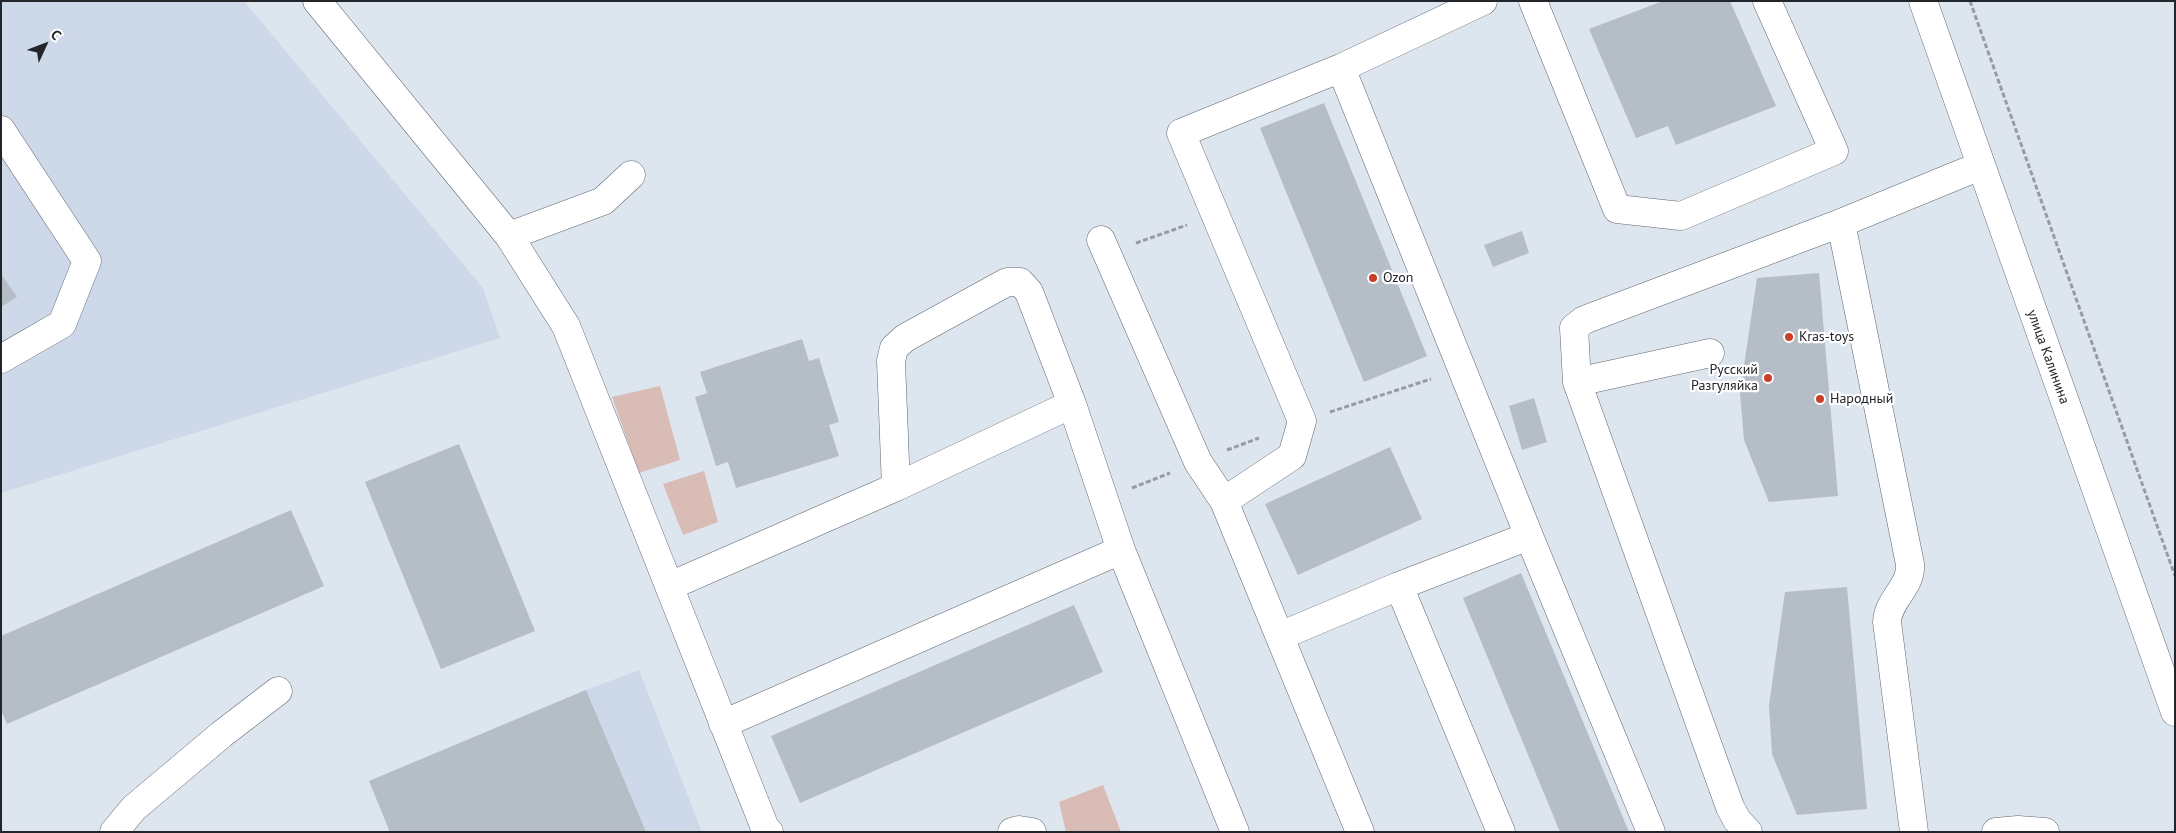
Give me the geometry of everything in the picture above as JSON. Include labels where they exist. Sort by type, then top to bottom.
[{"type":"main road","points":[[318,1],[509,236],[566,326],[723,724],[765,828],[769,832]]},
{"type":"main road","points":[[1224,501],[1292,456],[1302,421],[1181,133],[1341,68],[1483,1]]},
{"type":"main road","points":[[1533,1],[1617,210],[1681,216],[1834,151],[1767,1]]},
{"type":"main road","name":"улица Калинина","points":[[1923,1],[2175,712]]},
{"type":"main road","points":[[1341,68],[1529,536],[1651,832]]},
{"type":"main road","points":[[1,130],[87,261],[62,324],[1,359]]},
{"type":"main road","points":[[1748,832],[1737,820],[1730,807],[1577,382],[1574,328],[1584,320],[1841,222],[1980,166]]},
{"type":"main road","points":[[509,236],[531,226],[603,201],[631,175]]},
{"type":"main road","points":[[1841,222],[1910,564],[1911,574],[1888,612],[1887,622],[1914,832]]},
{"type":"main road","points":[[1104,246],[1198,462],[1224,501],[1360,832]]},
{"type":"main road","points":[[896,487],[891,361],[894,348],[905,338],[1008,282],[1020,282],[1030,292],[1072,404],[1121,550],[1235,832]]},
{"type":"main road","points":[[1577,382],[1710,353]]},
{"type":"main road","points":[[670,586],[896,487],[1072,404]]},
{"type":"main road","points":[[1280,636],[1399,586],[1529,536]]},
{"type":"main road","points":[[723,724],[1121,550]]},
{"type":"main road","points":[[1399,586],[1501,832]]},
{"type":"main road","points":[[114,832],[134,808],[222,734],[278,691]]},
{"type":"main road","points":[[1012,832],[1019,830],[1032,832]]},
{"type":"main road","points":[[1996,832],[2018,830],[2045,832]]},
{"type":"path","points":[[1970,1],[2175,576]]},
{"type":"path","points":[[1104,246],[1216,215]]},
{"type":"shaded area","points":[[1,1],[244,1],[483,288],[500,338],[1,493]]},
{"type":"shaded area","points":[[660,386],[680,460],[639,473],[612,397]]},
{"type":"shaded area","points":[[704,471],[718,522],[683,535],[663,484]]},
{"type":"shaded area","points":[[639,670],[702,832],[390,832],[369,781],[586,690]]},
{"type":"shaded area","points":[[1103,785],[1121,832],[1066,832],[1059,802]]},
{"type":"building","points":[[1663,1],[1730,1],[1776,106],[1676,145],[1668,126],[1636,138],[1589,29]]},
{"type":"building","points":[[1324,103],[1427,356],[1364,382],[1260,128]]},
{"type":"building","points":[[1522,231],[1529,253],[1493,267],[1484,245]]},
{"type":"building","points":[[1819,273],[1838,496],[1769,502],[1744,440],[1740,392],[1757,278]]},
{"type":"building","points":[[1,274],[17,297],[1,307]]},
{"type":"building","points":[[802,339],[809,361],[819,358],[839,422],[829,425],[839,456],[736,488],[728,462],[716,466],[695,397],[707,393],[700,372]]},
{"type":"building","points":[[1534,398],[1547,442],[1522,450],[1509,406]]},
{"type":"building","points":[[459,444],[535,631],[441,669],[365,482]]},
{"type":"building","points":[[1390,447],[1422,519],[1298,575],[1265,504]]},
{"type":"building","points":[[291,510],[324,586],[7,724],[1,710],[1,636]]},
{"type":"building","points":[[1521,573],[1629,832],[1560,832],[1463,598]]},
{"type":"building","points":[[1847,587],[1867,809],[1797,815],[1772,754],[1769,705],[1785,592]]},
{"type":"building","points":[[1074,605],[1103,672],[800,803],[771,736]]},
{"type":"building","points":[[586,690],[646,832],[390,832],[369,781]]},
{"type":"place","name":"Ozon","points":[[1373,278]]},
{"type":"place","name":"Kras-toys","points":[[1789,337]]},
{"type":"place","name":"Русский Разгуляйка","points":[[1768,378]]},
{"type":"place","name":"Народный","points":[[1820,399]]}]
